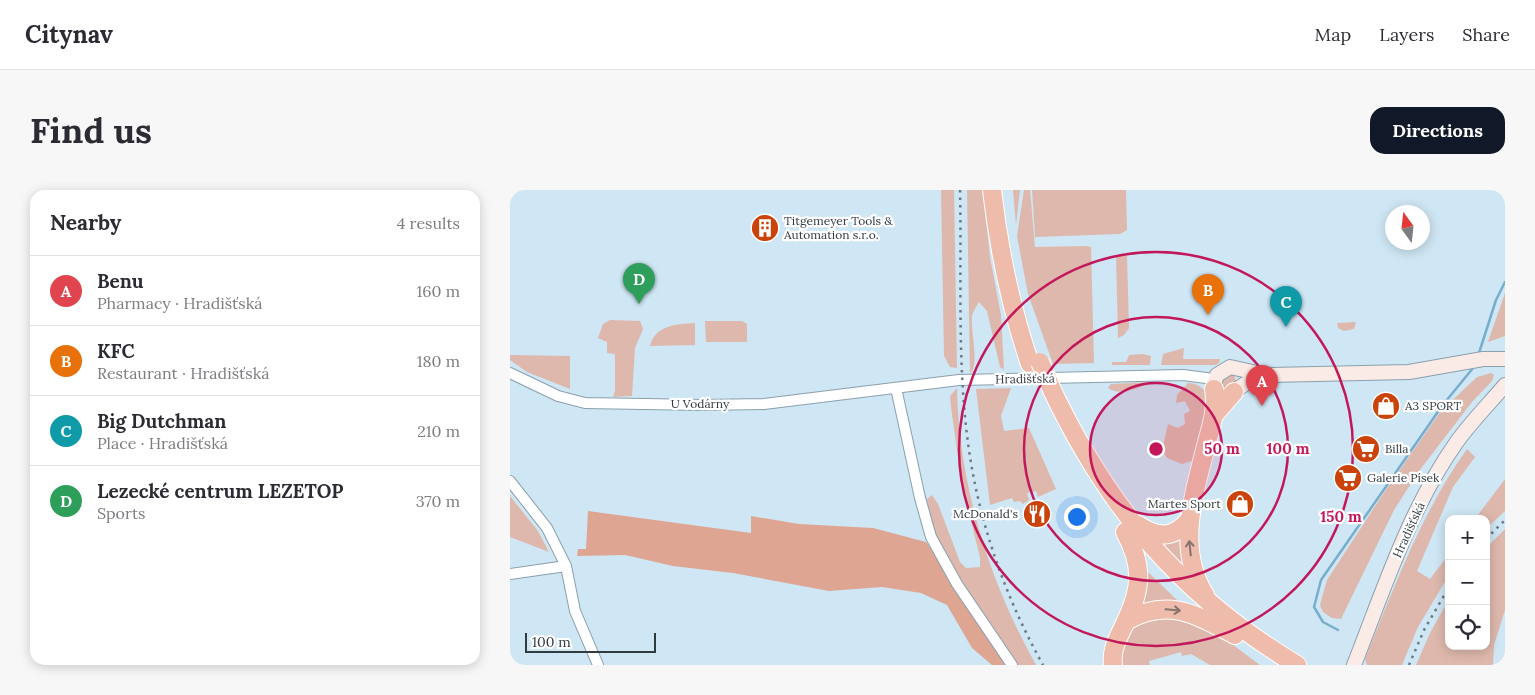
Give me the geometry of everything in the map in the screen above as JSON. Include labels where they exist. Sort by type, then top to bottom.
[{"type":"highway","points":[[992,190],[1003,274],[1015,319],[1047,391],[1054,420],[1084,473],[1165,575],[1234,635]]},
{"type":"highway","points":[[1003,190],[1012,267],[1035,363]]},
{"type":"highway","points":[[1212,606],[1195,573],[1190,546],[1189,520],[1214,415],[1214,384]]},
{"type":"highway","points":[[1214,415],[1236,390]]},
{"type":"highway","points":[[1126,524],[1162,536],[1175,533],[1189,520]]},
{"type":"highway","points":[[1126,524],[1212,606],[1297,665]]},
{"type":"highway","points":[[1113,665],[1114,646],[1126,621],[1139,585],[1140,575],[1126,524]]},
{"type":"highway","points":[[1126,621],[1154,610],[1177,610],[1200,617],[1234,635],[1280,665]]},
{"type":"street","points":[[1214,384],[1225,368],[1232,367],[1266,374],[1422,371],[1483,360],[1505,359]]},
{"type":"street","points":[[1236,390],[1242,377],[1239,369]]},
{"type":"street","name":"U Vodárny","points":[[510,373],[558,396],[585,403],[764,404],[896,388]]},
{"type":"street","points":[[1236,390],[1266,374]]},
{"type":"street","name":"Hradišťská","points":[[896,388],[970,380],[1183,376],[1214,384],[1222,396],[1236,390]]},
{"type":"street","name":"Hradišťská","points":[[1354,665],[1400,547],[1420,504],[1456,443],[1505,385]]},
{"type":"street","points":[[896,388],[920,498],[931,537],[956,584],[1012,665]]},
{"type":"street","points":[[510,481],[547,528],[566,566],[574,611],[598,665]]},
{"type":"street","points":[[510,574],[566,566]]},
{"type":"shaded area","points":[[941,190],[954,190],[957,368],[950,367],[944,356]]},
{"type":"shaded area","points":[[967,190],[983,190],[990,257],[1001,315],[1004,370],[1000,367],[987,311],[979,302],[972,316],[974,363],[970,373]]},
{"type":"shaded area","points":[[1013,190],[1020,190],[1016,225]]},
{"type":"shaded area","points":[[1024,190],[1030,190],[1035,247],[1091,247],[1094,363],[1053,364],[1028,294],[1017,236]]},
{"type":"shaded area","points":[[1032,190],[1126,190],[1127,230],[1120,234],[1035,237]]},
{"type":"shaded area","points":[[1116,255],[1127,255],[1129,328],[1124,335],[1118,338]]},
{"type":"shaded area","points":[[1505,293],[1505,336],[1488,342]]},
{"type":"shaded area","points":[[610,320],[640,321],[643,329],[635,348],[632,396],[613,397],[615,391],[615,354],[607,353],[607,342],[598,338],[603,324]]},
{"type":"shaded area","points":[[705,321],[742,321],[747,324],[747,342],[706,342]]},
{"type":"shaded area","points":[[1356,322],[1354,329],[1344,331],[1338,328],[1337,323]]},
{"type":"shaded area","points":[[695,323],[695,345],[650,346],[653,339],[662,330],[674,325]]},
{"type":"shaded area","points":[[1184,348],[1183,359],[1220,359],[1219,363],[1216,365],[1161,365],[1163,354]]},
{"type":"shaded area","points":[[1143,354],[1151,356],[1150,365],[1112,365],[1112,362],[1126,362],[1129,355]]},
{"type":"shaded area","points":[[510,355],[570,356],[570,389],[527,372],[510,360]]},
{"type":"shaded area","points":[[1491,373],[1494,375],[1492,381],[1472,402],[1419,471],[1394,510],[1341,619],[1332,618],[1323,612],[1320,605],[1327,580],[1385,491],[1441,411],[1477,377]]},
{"type":"shaded area","points":[[1234,374],[1236,383],[1231,389],[1220,388],[1222,375]]},
{"type":"shaded area","points":[[1153,382],[1119,392],[1108,388],[1111,384]]},
{"type":"shaded area","points":[[1188,383],[1195,384],[1203,389],[1207,395],[1208,403],[1194,460],[1182,464],[1167,458],[1162,450],[1168,424],[1178,428],[1185,424],[1184,414],[1190,411],[1185,401],[1176,403],[1177,395]]},
{"type":"shaded area","points":[[957,388],[959,424],[970,496],[991,566],[1004,600],[1036,665],[1016,665],[951,565],[940,544],[932,522],[927,499],[932,495],[938,504],[960,562],[966,568],[980,567],[980,557],[962,486],[951,407],[950,396]]},
{"type":"shaded area","points":[[1011,388],[1001,416],[1004,431],[1029,428],[1056,489],[1038,497],[1036,491],[1027,493],[1029,500],[1023,504],[1020,501],[1014,502],[1012,498],[990,505],[976,389]]},
{"type":"shaded area","points":[[1467,449],[1475,457],[1453,487],[1417,571],[1430,579],[1445,559],[1445,582],[1418,627],[1402,665],[1367,665],[1365,659],[1410,551],[1436,498]]},
{"type":"shaded area","points":[[1505,479],[1505,511],[1490,525],[1490,515],[1478,515]]},
{"type":"shaded area","points":[[510,496],[538,531],[549,552],[510,537]]},
{"type":"shaded area","points":[[588,511],[751,533],[751,516],[799,524],[873,528],[926,542],[945,568],[1005,665],[992,665],[972,648],[947,605],[921,593],[882,587],[829,591],[733,573],[673,566],[625,555],[577,556],[578,549],[586,549]]},
{"type":"shaded area","points":[[1505,529],[1505,610],[1494,645],[1493,665],[1416,665],[1430,633],[1445,606],[1445,650],[1490,650],[1490,544]]},
{"type":"shaded area","points":[[1186,531],[1194,582],[1157,544]]},
{"type":"shaded area","points":[[1148,572],[1180,603],[1135,612],[1145,590]]},
{"type":"shaded area","points":[[1154,613],[1209,627],[1260,665],[1210,665],[1191,654],[1182,656],[1181,652],[1149,661],[1150,665],[1120,665],[1122,647],[1128,633],[1139,622]]},
{"type":"waterway","points":[[1479,353],[1496,300],[1505,282]]},
{"type":"waterway","points":[[1338,630],[1323,622],[1314,607],[1321,580],[1442,406],[1473,368]]},
{"type":"railway","points":[[960,190],[961,361],[966,429],[971,463],[982,516],[998,567],[1030,641],[1043,665]]},
{"type":"railway","points":[[1490,535],[1505,520]]},
{"type":"railway","points":[[1409,665],[1424,630],[1445,594]]},
{"type":"place","name":"Titgemeyer Tools & Automation s.r.o.","points":[[765,228]]},
{"type":"place","name":"Lezecké centrum LEZETOP","points":[[639,304]]},
{"type":"place","name":"KFC","points":[[1208,315]]},
{"type":"place","name":"Big Dutchman","points":[[1286,327]]},
{"type":"place","name":"Benu","points":[[1262,406]]},
{"type":"place","name":"A3 SPORT","points":[[1386,406]]},
{"type":"place","name":"Billa","points":[[1366,449]]},
{"type":"place","name":"Galerie Písek","points":[[1348,478]]},
{"type":"place","name":"Martes Sport","points":[[1240,504]]},
{"type":"place","name":"McDonald's","points":[[1037,514]]}]
